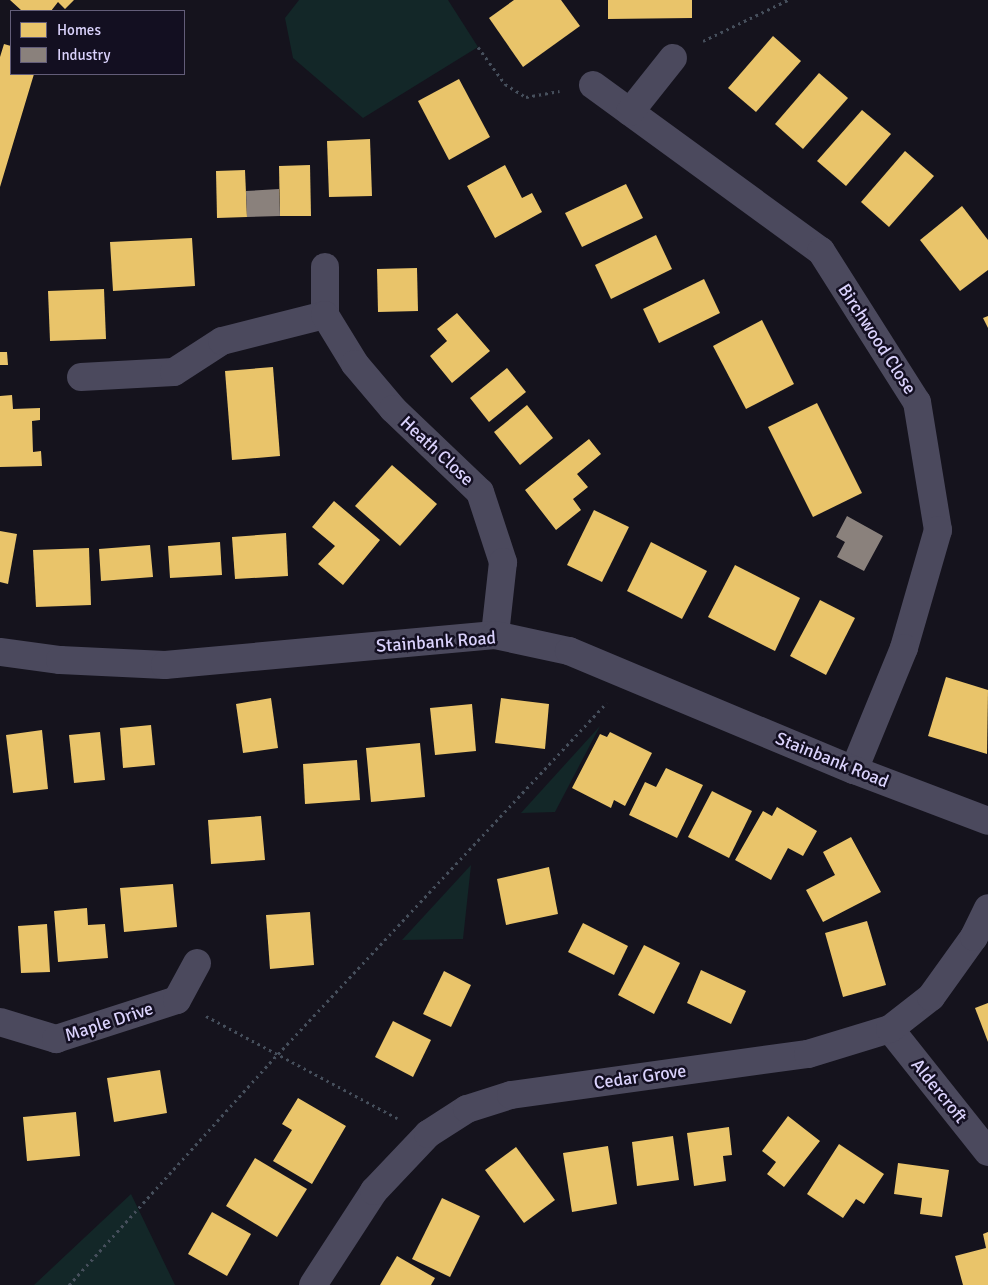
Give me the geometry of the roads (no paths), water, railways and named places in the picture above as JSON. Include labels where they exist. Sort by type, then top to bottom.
[{"type":"street","points":[[630,112],[673,58]]},
{"type":"street","name":"Birchwood Close","points":[[593,85],[821,252],[917,402],[938,530],[904,648],[854,770]]},
{"type":"street","points":[[81,378],[174,372],[222,341],[325,315],[324,267]]},
{"type":"street","name":"Heath Close","points":[[325,315],[355,364],[393,410],[480,492],[503,562],[495,635]]},
{"type":"street","name":"Stainbank Road","points":[[0,652],[60,660],[165,665],[495,635],[569,651],[854,770],[988,821]]},
{"type":"street","name":"Cedar Grove","points":[[313,1285],[374,1191],[428,1134],[466,1109],[511,1095],[808,1054],[890,1029],[931,997],[974,937],[988,908]]},
{"type":"street","name":"Maple Drive","points":[[0,1022],[56,1039],[177,1000],[197,962]]},
{"type":"street","name":"Aldercroft","points":[[890,1029],[988,1152]]}]
